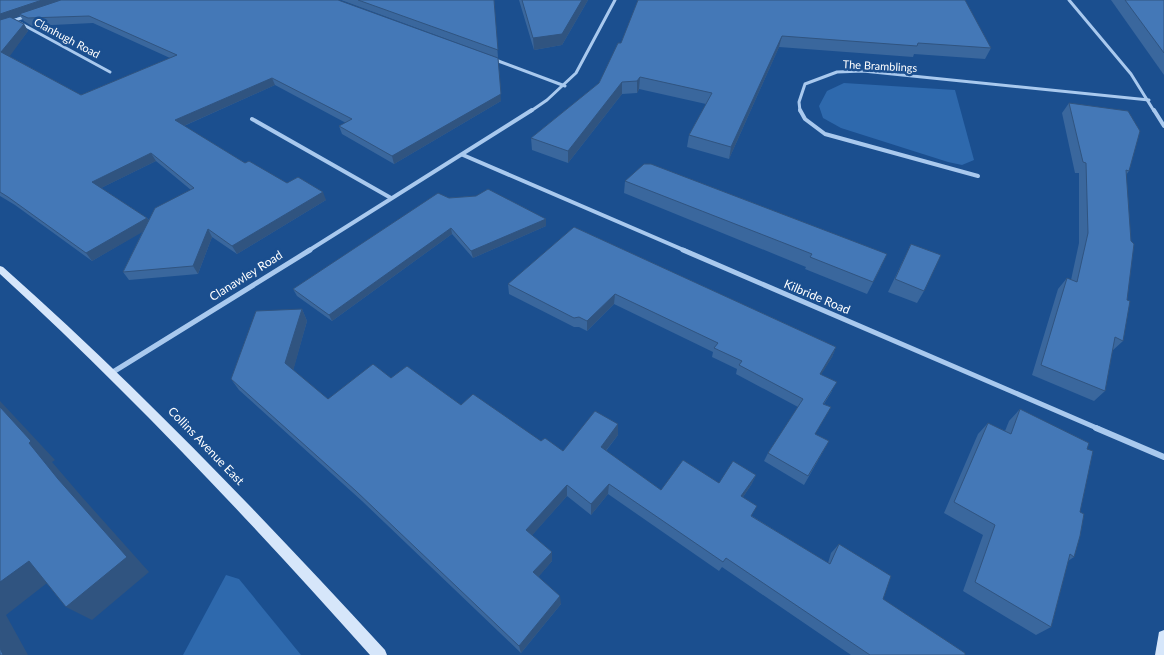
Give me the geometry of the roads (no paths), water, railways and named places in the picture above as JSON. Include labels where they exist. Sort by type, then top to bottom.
[{"type":"main road","name":"Collins Avenue East","points":[[0,269],[113,372],[290,556],[380,655]]},
{"type":"main road","points":[[1162,655],[1164,637]]},
{"type":"street","name":"Clanawley Road","points":[[113,372],[463,155],[565,86],[576,74],[615,0]]},
{"type":"street","points":[[1069,0],[1131,74],[1164,126]]},
{"type":"street","name":"Clanhugh Road","points":[[0,25],[32,14]]},
{"type":"street","name":"Clanhugh Road","points":[[15,20],[110,72]]},
{"type":"street","points":[[490,58],[565,86]]},
{"type":"street","name":"The Bramblings","points":[[978,176],[824,134],[806,122],[799,110],[798,99],[805,84],[837,72],[864,71],[1149,100]]},
{"type":"street","points":[[252,119],[391,198]]},
{"type":"street","name":"Kilbride Road","points":[[463,155],[1164,457]]}]
